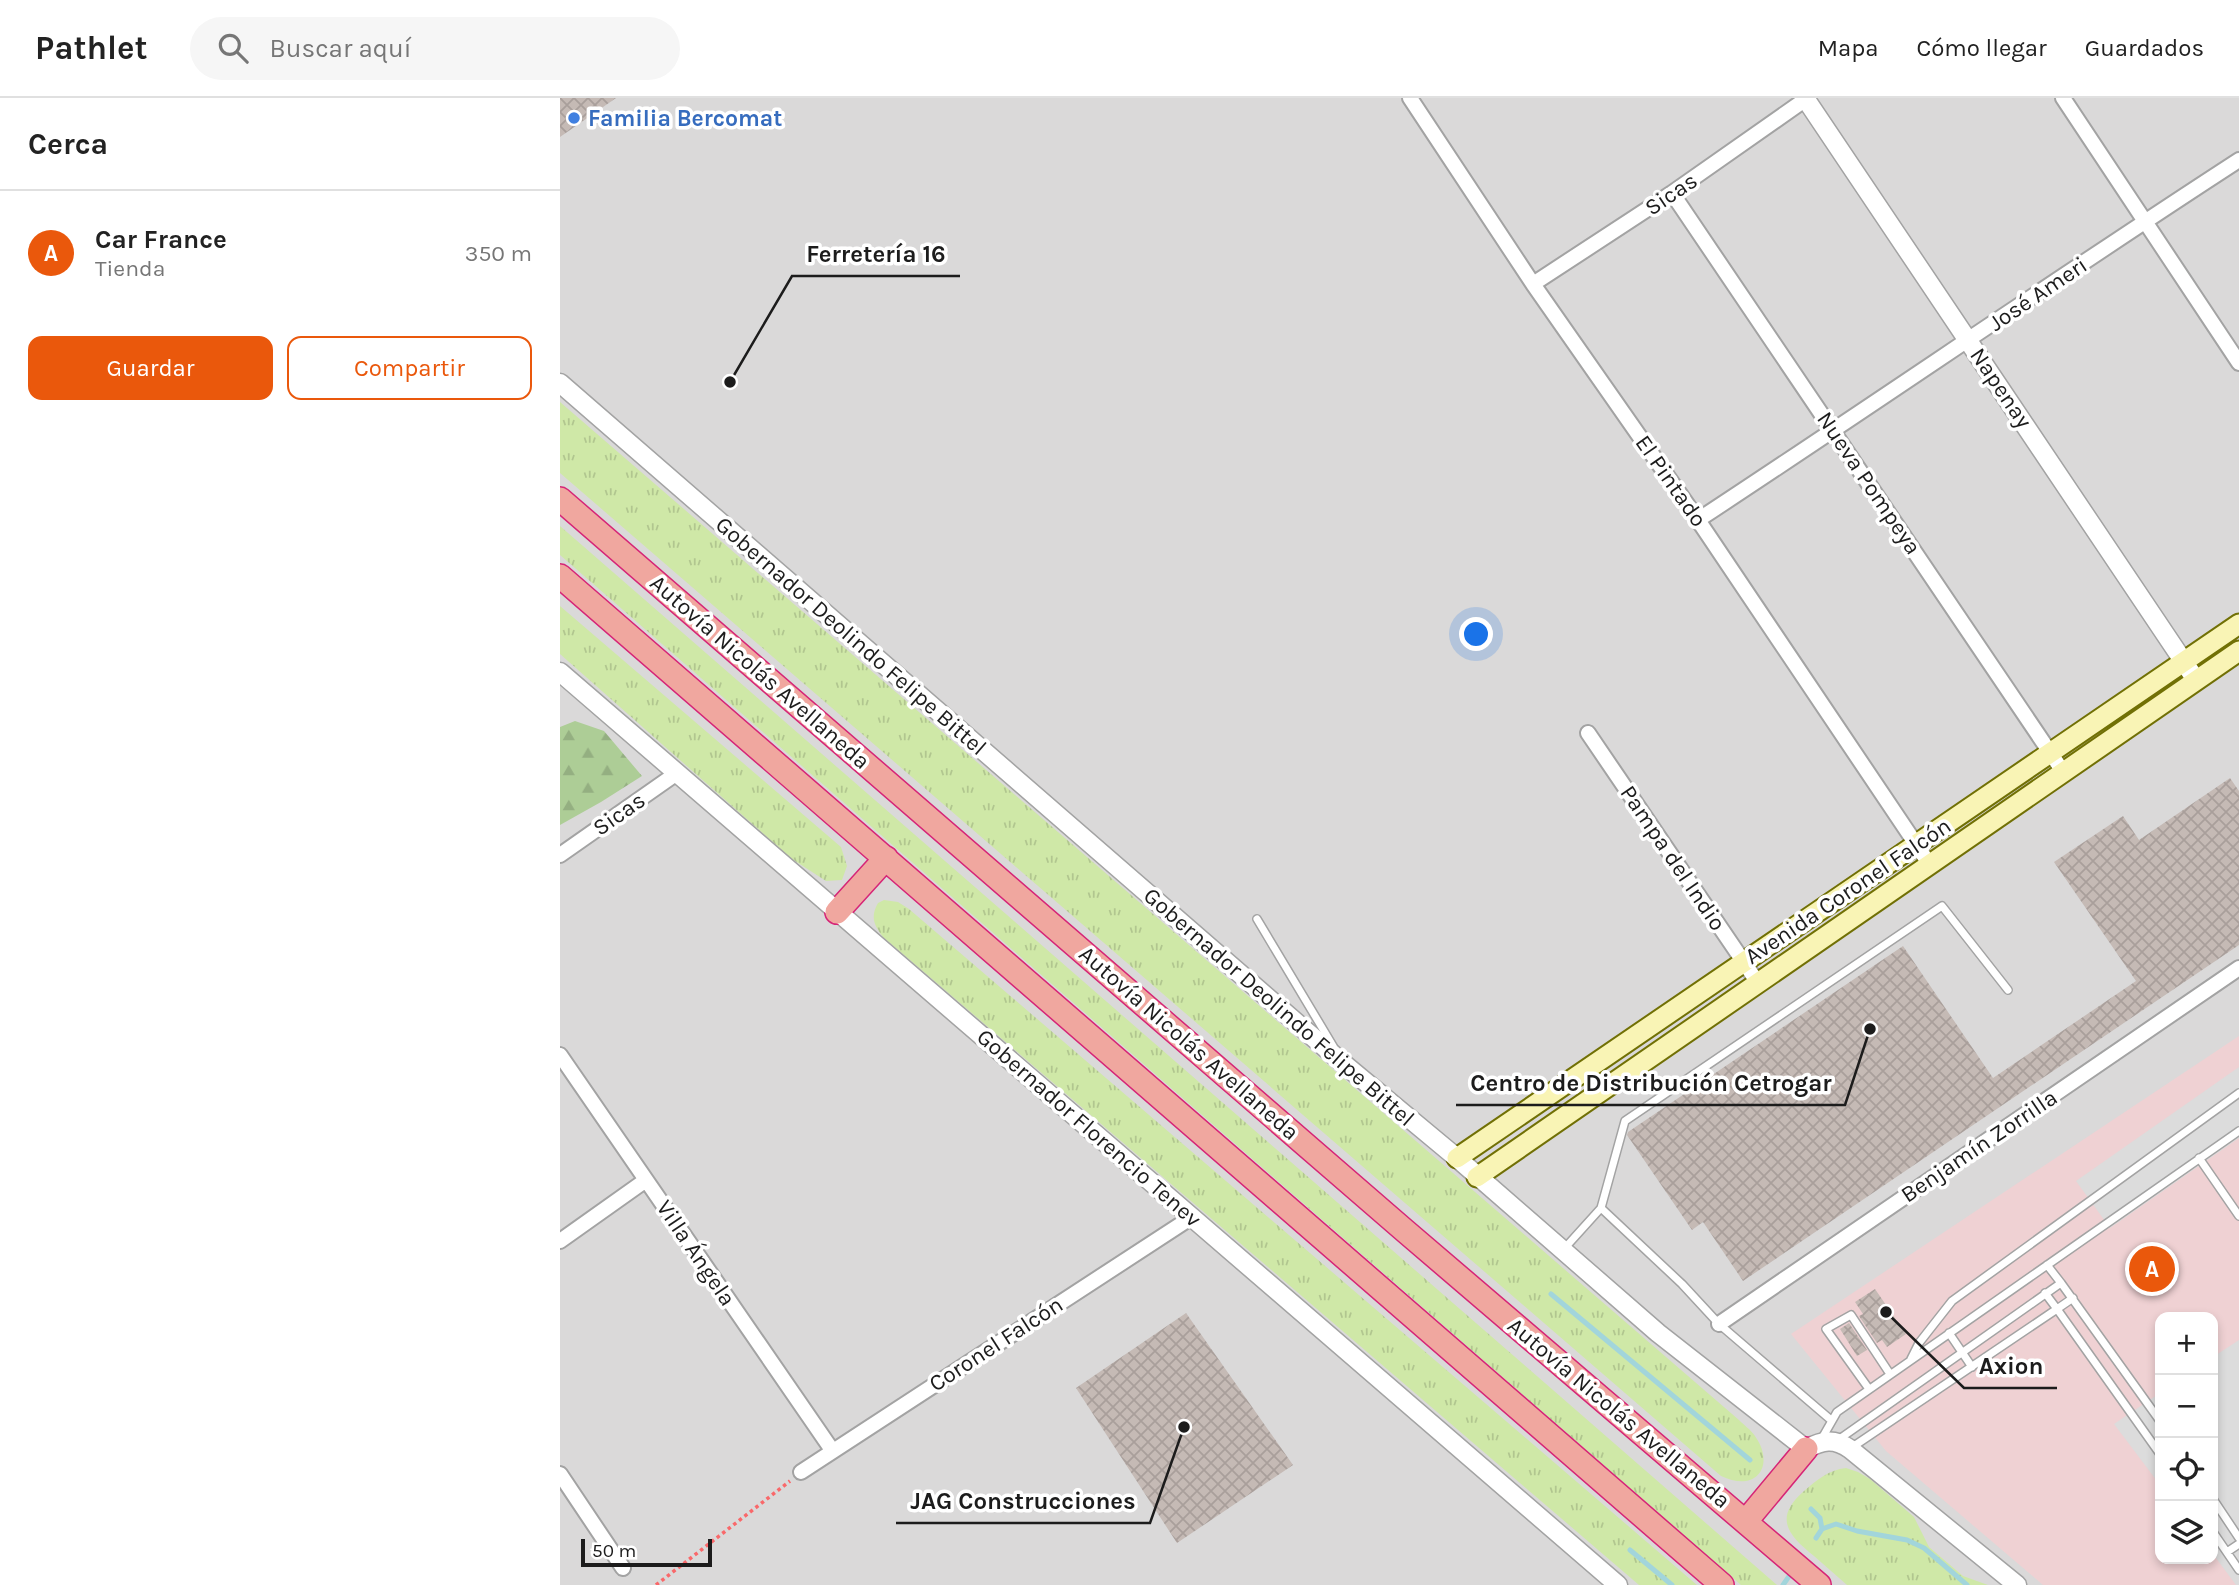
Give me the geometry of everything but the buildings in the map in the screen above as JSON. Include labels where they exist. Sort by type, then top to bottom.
[{"type":"highway","name":"Autovía Nicolás Avellaneda","points":[[560,499],[1819,1585]]},
{"type":"highway","points":[[560,576],[1723,1585]]},
{"type":"highway","points":[[837,912],[886,858]]},
{"type":"highway","points":[[1746,1521],[1829,1445]]},
{"type":"main road","name":"Avenida Coronel Falcón","points":[[1457,1158],[2239,624]]},
{"type":"main road","name":"Avenida Coronel Falcón","points":[[1477,1177],[2239,651]]},
{"type":"street","name":"El Pintado","points":[[1410,98],[1533,284],[1698,520],[1930,865]]},
{"type":"street","points":[[2063,98],[2239,363]]},
{"type":"street","name":"Sicas","points":[[1533,284],[1672,193],[1805,99]]},
{"type":"street","name":"Napenay","points":[[1805,99],[2196,680]]},
{"type":"street","name":"José Ameri","points":[[1698,520],[2239,160]]},
{"type":"street","name":"Nueva Pompeya","points":[[1672,193],[2064,773]]},
{"type":"street","name":"Gobernador Deolindo Felipe Bittel","points":[[560,383],[1658,1333],[1829,1445],[2017,1585]]},
{"type":"street","name":"Gobernador Florencio Tenev","points":[[560,672],[1618,1585]]},
{"type":"street","name":"Pampa del Indio","points":[[1588,733],[1758,983]]},
{"type":"street","name":"Sicas","points":[[560,855],[677,773]]},
{"type":"street","name":"Benjamín Zorrilla","points":[[1719,1324],[2239,968]]},
{"type":"street","name":"Villa Ángela","points":[[560,1055],[832,1450]]},
{"type":"street","points":[[560,1241],[646,1180]]},
{"type":"street","name":"Coronel Falcón","points":[[800,1472],[1192,1217]]},
{"type":"street","points":[[560,1474],[623,1568]]},
{"type":"lane","points":[[1563,1251],[1601,1208],[1625,1121],[1942,906],[2008,990]]},
{"type":"lane","points":[[1256,919],[1344,1064]]},
{"type":"lane","points":[[1910,1360],[1919,1343],[1952,1301],[2239,1093]]},
{"type":"lane","points":[[1829,1445],[1831,1420],[1837,1412],[2239,1131]]},
{"type":"lane","points":[[2199,1158],[2239,1216]]},
{"type":"lane","points":[[1601,1208],[1682,1283],[1719,1324],[1831,1420]]},
{"type":"lane","points":[[2047,1265],[2155,1413]]},
{"type":"lane","points":[[1829,1445],[2061,1283]]},
{"type":"lane","points":[[2045,1293],[2155,1439]]},
{"type":"lane","points":[[1829,1445],[1972,1367],[2073,1298]]},
{"type":"lane","points":[[1868,1389],[1826,1329],[1851,1315],[1890,1374]]},
{"type":"lane","points":[[1949,1333],[1972,1367]]},
{"type":"lane","points":[[2129,1407],[2144,1396]]},
{"type":"lane","points":[[2218,1508],[2239,1538]]},
{"type":"lane","points":[[2218,1539],[2239,1570]]},
{"type":"lane","points":[[2227,1552],[2239,1544]]},
{"type":"path","points":[[656,1585],[800,1472]]},
{"type":"shaded area","points":[[560,98],[2239,98],[2239,1585],[560,1585]]},
{"type":"shaded area","points":[[2239,1036],[2239,1585],[2043,1585],[1886,1451],[1791,1334]]},
{"type":"shaded area","points":[[2239,1067],[2239,1138],[2110,1228],[2076,1181]]},
{"type":"shaded area","points":[[2239,1340],[2239,1585],[2236,1585],[2218,1561],[2218,1354]]},
{"type":"shaded area","points":[[2155,1396],[2155,1478],[2114,1424]]},
{"type":"green space","points":[[560,402],[1739,1420],[1761,1447],[1763,1466],[1759,1474],[1744,1481],[1721,1476],[560,473]]},
{"type":"green space","points":[[560,526],[1777,1585],[1741,1585],[560,555]]},
{"type":"green space","points":[[560,606],[841,847],[847,866],[842,880],[826,881],[792,859],[560,654]]},
{"type":"green space","points":[[575,721],[604,731],[642,776],[560,825],[560,727]]},
{"type":"green space","points":[[884,900],[898,902],[909,909],[1697,1585],[1639,1585],[883,937],[875,925],[874,917],[878,903]]},
{"type":"green space","points":[[1846,1468],[1870,1479],[1914,1517],[1929,1547],[1963,1576],[1988,1585],[1847,1585],[1797,1541],[1791,1533],[1787,1518],[1794,1501],[1818,1479]]},
{"type":"waterway","points":[[1551,1294],[1750,1460]]},
{"type":"waterway","points":[[1811,1509],[1820,1518],[1822,1529]]},
{"type":"waterway","points":[[1816,1538],[1822,1529],[1836,1524],[1857,1531],[1907,1540],[1924,1548],[1967,1585]]},
{"type":"waterway","points":[[1630,1550],[1672,1585]]},
{"type":"waterway","points":[[1783,1585],[1792,1572]]},
{"type":"place","name":"Familia Bercomat","points":[[574,118]]},
{"type":"place","name":"Ferretería 16","points":[[730,382]]},
{"type":"place","name":"Centro de Distribución Cetrogar","points":[[1870,1029]]},
{"type":"place","name":"Car France","points":[[2152,1269]]},
{"type":"place","name":"Axion","points":[[1886,1312]]},
{"type":"place","name":"JAG Construcciones","points":[[1184,1427]]}]
